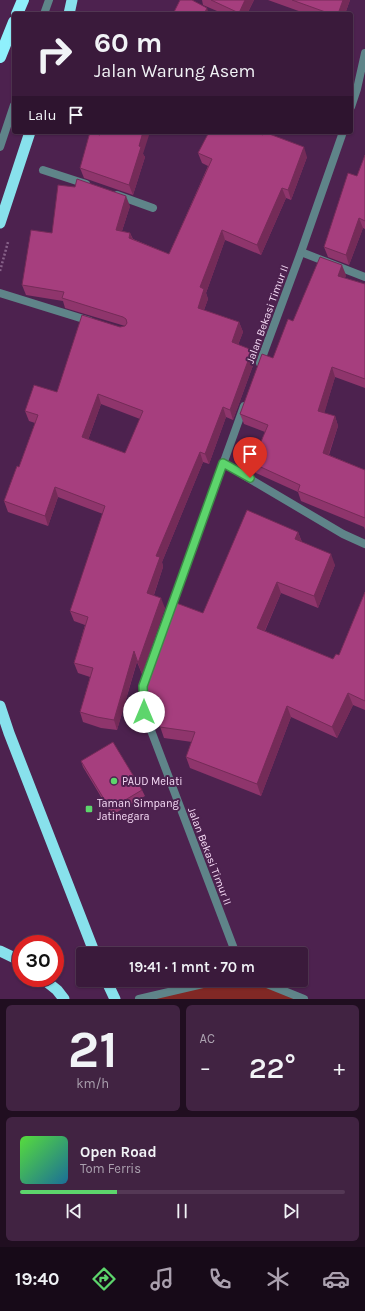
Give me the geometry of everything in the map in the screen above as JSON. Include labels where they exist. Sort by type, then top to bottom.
[{"type":"highway","points":[[18,12],[23,0]]},
{"type":"highway","points":[[69,12],[72,0]]},
{"type":"highway","points":[[0,57],[12,27]]},
{"type":"highway","points":[[0,223],[29,134]]},
{"type":"highway","points":[[0,706],[12,741],[92,947]]},
{"type":"highway","points":[[0,951],[12,957]]},
{"type":"highway","points":[[53,987],[64,999]]},
{"type":"highway","points":[[109,987],[115,999]]},
{"type":"street","points":[[45,12],[49,0]]},
{"type":"street","points":[[353,101],[365,53]]},
{"type":"street","points":[[0,147],[12,111]]},
{"type":"street","name":"Jalan Bekasi Timur II","points":[[258,368],[301,252],[341,134]]},
{"type":"street","points":[[43,170],[94,188]]},
{"type":"street","points":[[109,192],[153,208]]},
{"type":"street","points":[[301,252],[365,277]]},
{"type":"street","points":[[0,294],[96,323]]},
{"type":"street","points":[[167,619],[247,397]]},
{"type":"street","points":[[223,463],[343,534],[365,544]]},
{"type":"street","name":"Jalan Bekasi Timur II","points":[[151,664],[143,686],[144,712],[233,947]]},
{"type":"street","points":[[139,999],[190,987]]},
{"type":"street","points":[[274,987],[304,999]]},
{"type":"shaded area","points":[[190,987],[274,987],[304,999],[139,999]]},
{"type":"building","points":[[180,0],[192,0],[207,8],[205,12],[174,12]]},
{"type":"building","points":[[211,0],[245,0],[239,12]]},
{"type":"building","points":[[292,0],[343,0],[339,12],[325,12]]},
{"type":"building","points":[[89,134],[142,134],[139,146],[141,147],[129,185],[80,168]]},
{"type":"building","points":[[208,134],[269,134],[304,147],[288,190],[282,188],[257,245],[222,230],[200,287],[204,289],[198,308],[239,322],[232,342],[252,350],[230,410],[223,407],[205,454],[200,452],[156,556],[160,557],[147,593],[161,598],[138,663],[134,651],[114,720],[97,717],[80,712],[93,668],[74,663],[88,617],[70,611],[105,506],[55,487],[45,516],[4,501],[17,466],[19,467],[38,415],[25,411],[34,385],[57,392],[82,315],[120,327],[125,326],[127,323],[126,319],[123,317],[62,298],[64,292],[22,285],[31,230],[52,233],[58,185],[75,187],[77,179],[126,196],[116,230],[130,233],[129,238],[169,254],[212,159],[198,153]],"holes":[[[98,394],[143,411],[125,453],[82,437]]]},
{"type":"building","points":[[365,155],[365,221],[359,218],[346,255],[324,247],[348,173],[357,176]]},
{"type":"building","points":[[320,257],[342,265],[338,276],[365,284],[365,379],[332,367],[318,411],[335,416],[323,453],[365,470],[365,518],[298,491],[300,485],[252,463],[268,425],[240,414],[262,354],[273,358],[288,319],[293,321]]},
{"type":"building","points":[[247,510],[298,532],[295,539],[331,554],[314,596],[277,582],[257,628],[333,659],[336,654],[339,655],[365,592],[365,701],[348,693],[332,727],[287,706],[257,784],[186,757],[195,732],[160,727],[144,676],[171,601],[203,613]]},
{"type":"building","name":"PAUD Melati","points":[[113,742],[142,790],[110,809],[81,761]]},
{"type":"place","name":"PAUD Melati","points":[[114,781]]},
{"type":"place","name":"Taman Simpang Jatinegara","points":[[89,809]]},
{"type":"route","points":[[144,712],[143,686],[223,463],[250,478]]}]
